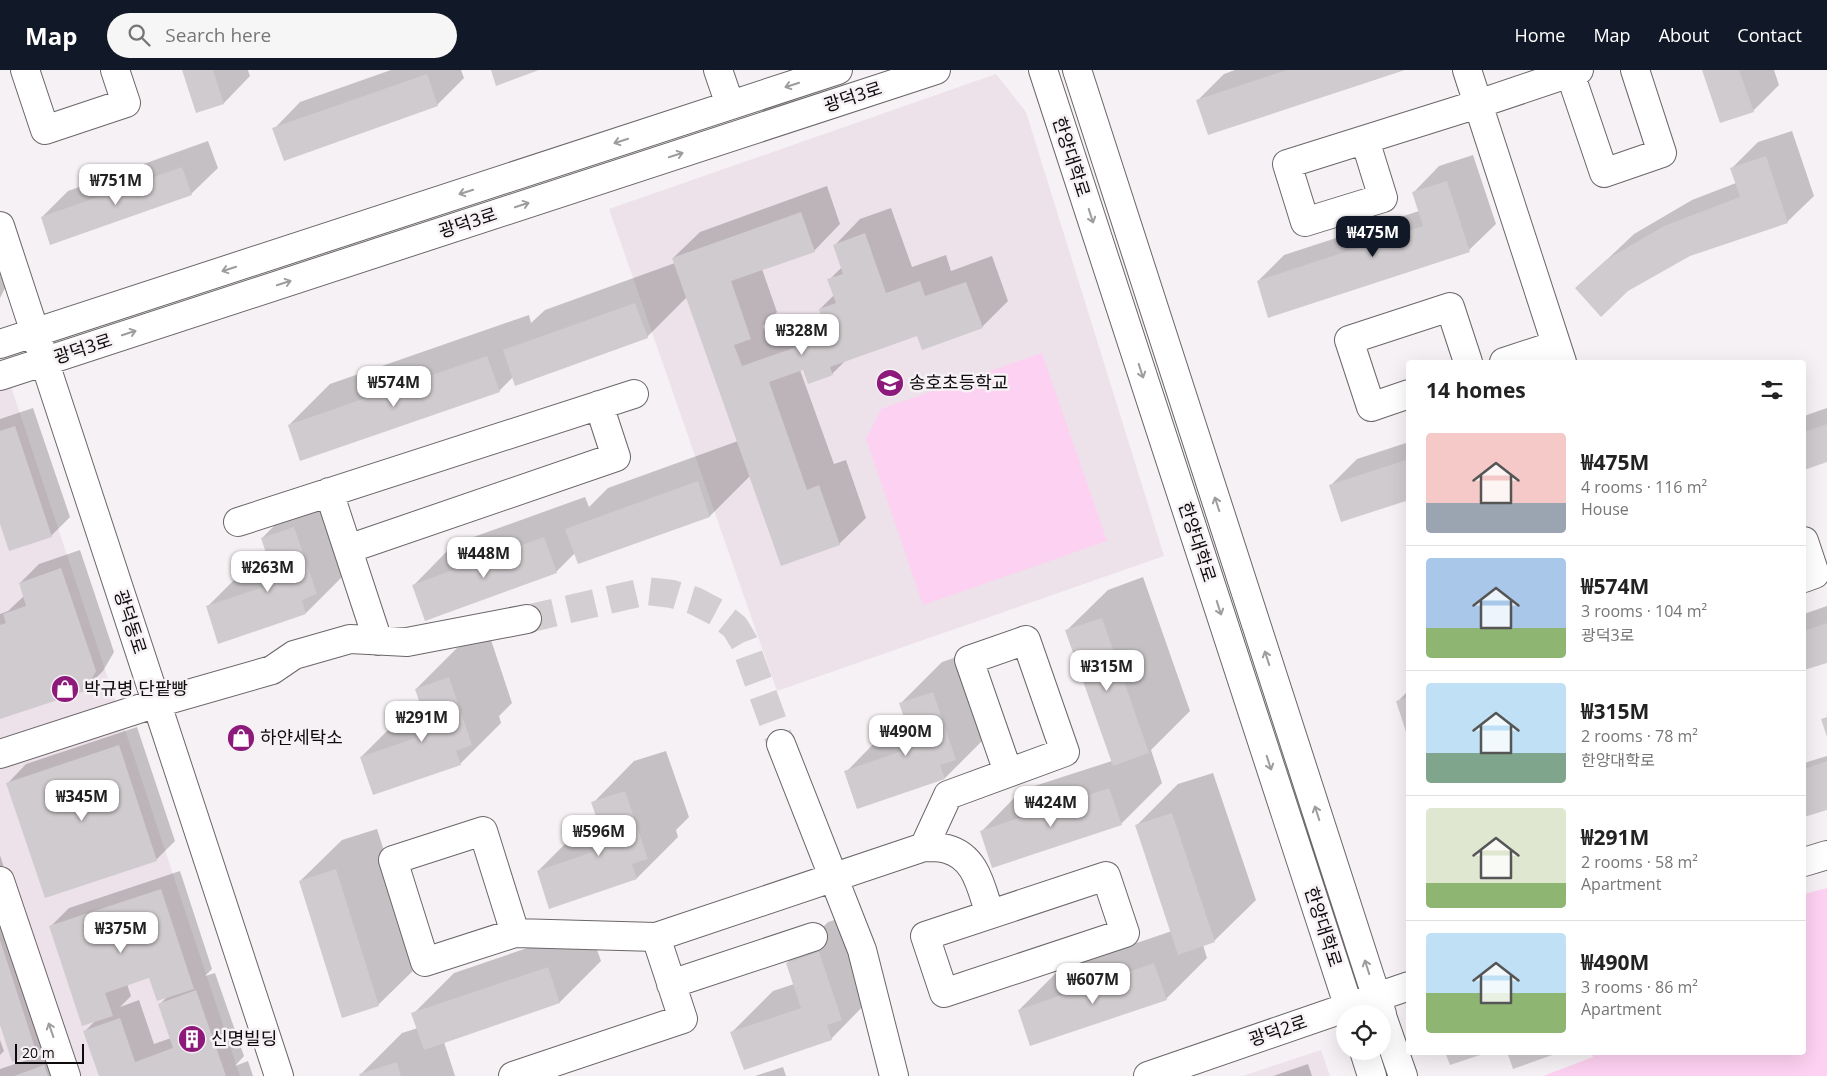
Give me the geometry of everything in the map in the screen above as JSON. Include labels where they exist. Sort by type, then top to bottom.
[{"type":"street","points":[[25,70],[45,130],[126,103],[115,70]]},
{"type":"street","points":[[718,70],[730,106]]},
{"type":"street","name":"광덕3로","points":[[0,344],[838,70]]},
{"type":"street","name":"광덕3로","points":[[0,376],[936,70]]},
{"type":"street","name":"한양대학로","points":[[1043,70],[1348,1005]]},
{"type":"street","name":"한양대학로","points":[[1077,70],[1379,1005]]},
{"type":"street","points":[[1467,70],[1559,354],[1518,360]]},
{"type":"street","points":[[1365,140],[1575,72],[1604,173],[1662,154],[1635,70]]},
{"type":"street","name":"광덕동로","points":[[0,226],[279,1076]]},
{"type":"street","points":[[1406,395],[1370,406],[1349,340],[1450,307],[1467,360]]},
{"type":"street","points":[[238,522],[634,394]]},
{"type":"street","points":[[348,549],[616,457],[599,406]]},
{"type":"street","points":[[329,492],[378,641]]},
{"type":"street","points":[[1806,546],[1816,574],[1806,577]]},
{"type":"street","points":[[0,754],[156,704],[272,670],[294,655],[350,640],[407,642],[527,620]]},
{"type":"street","points":[[924,847],[948,795],[1065,752],[1026,640],[969,660],[1008,772]]},
{"type":"street","points":[[781,744],[862,950],[894,1076]]},
{"type":"street","points":[[515,933],[483,831],[393,860],[425,962],[515,933],[656,937],[924,847],[947,849],[965,858],[976,871],[990,914]]},
{"type":"street","points":[[1806,861],[1827,855]]},
{"type":"street","points":[[1106,876],[1125,933],[944,993],[925,936],[990,914],[1106,876]]},
{"type":"street","points":[[0,881],[66,1076]]},
{"type":"street","points":[[513,1076],[683,1019],[656,937]]},
{"type":"street","points":[[671,984],[813,937]]},
{"type":"street","name":"광덕2로","points":[[1385,1005],[1406,988]]},
{"type":"street","name":"광덕2로","points":[[1148,1076],[1336,1015]]},
{"type":"street","name":"한양대학로","points":[[1391,1041],[1403,1076]]},
{"type":"street","points":[[1367,1060],[1372,1076]]},
{"type":"shaded area","name":"송호초등학교","points":[[996,74],[1026,112],[1164,556],[777,691],[609,209]]},
{"type":"shaded area","points":[[0,353],[240,1076],[0,1076]]},
{"type":"shaded area","points":[[1042,353],[1107,541],[923,605],[866,439],[881,409]]},
{"type":"shaded area","points":[[1827,888],[1827,1076],[1543,1076],[1593,1057],[1592,1055],[1806,1055],[1806,893]]},
{"type":"shaded area","points":[[1321,1050],[1330,1076],[1243,1076]]},
{"type":"building","points":[[182,70],[213,70],[224,104],[196,113]]},
{"type":"building","points":[[491,70],[539,70],[496,86]]},
{"type":"building","points":[[1287,70],[1405,70],[1208,135],[1196,100]]},
{"type":"building","points":[[1702,70],[1739,70],[1754,112],[1720,123]]},
{"type":"building","points":[[427,74],[438,106],[284,161],[272,128]]},
{"type":"building","points":[[1766,156],[1788,223],[1690,256],[1628,291],[1601,317],[1575,288],[1606,260],[1664,226],[1740,197],[1730,168]]},
{"type":"building","points":[[182,167],[192,195],[50,245],[41,217]]},
{"type":"building","points":[[1447,181],[1470,252],[1268,318],[1257,281],[1423,226],[1412,192]]},
{"type":"building","name":"송호초등학교","points":[[801,212],[815,252],[731,281],[751,339],[734,345],[742,366],[805,344],[801,333],[824,325],[819,309],[836,303],[827,279],[843,274],[833,245],[865,233],[886,293],[920,281],[925,296],[966,282],[983,328],[922,350],[917,336],[830,367],[833,375],[808,384],[803,370],[769,382],[807,490],[819,485],[840,545],[781,566],[672,258]]},
{"type":"building","points":[[635,303],[648,338],[515,386],[503,350]]},
{"type":"building","points":[[487,356],[500,392],[300,461],[288,425]]},
{"type":"building","points":[[1827,424],[1827,462],[1806,469],[1806,431]]},
{"type":"building","points":[[15,426],[52,537],[9,551],[0,524],[0,431]]},
{"type":"building","points":[[1406,460],[1406,501],[1341,522],[1329,485]]},
{"type":"building","points":[[698,481],[710,517],[578,564],[565,529]]},
{"type":"building","points":[[294,527],[317,594],[302,600],[306,614],[218,644],[206,606],[276,583],[261,538]]},
{"type":"building","points":[[544,537],[557,573],[425,621],[412,585]]},
{"type":"building","points":[[61,568],[96,671],[85,691],[0,719],[0,625],[6,623],[3,614],[26,606],[19,583]]},
{"type":"building","points":[[1102,618],[1149,753],[1113,766],[1065,630]]},
{"type":"building","points":[[1827,623],[1827,663],[1806,669],[1806,630]]},
{"type":"building","points":[[449,677],[472,745],[456,751],[461,765],[373,795],[360,757],[430,733],[415,689]]},
{"type":"building","points":[[933,692],[956,760],[940,765],[945,779],[857,809],[844,771],[914,747],[899,703]]},
{"type":"building","points":[[1406,698],[1406,732],[1396,701]]},
{"type":"building","points":[[1827,717],[1827,737],[1821,719]]},
{"type":"building","points":[[119,745],[157,861],[45,898],[6,783]]},
{"type":"building","points":[[1827,761],[1827,810],[1806,816],[1806,768]]},
{"type":"building","points":[[1109,788],[1122,825],[992,868],[980,831]]},
{"type":"building","points":[[625,791],[648,859],[632,864],[637,879],[549,909],[537,871],[607,847],[591,802]]},
{"type":"building","points":[[1172,813],[1215,942],[1178,955],[1135,825]]},
{"type":"building","points":[[336,869],[379,1006],[342,1018],[299,881]]},
{"type":"building","points":[[161,889],[194,989],[157,1001],[149,978],[105,993],[113,1016],[82,1026],[49,926]]},
{"type":"building","points":[[0,940],[37,1054],[12,1062],[0,1025]]},
{"type":"building","points":[[819,952],[842,1020],[827,1025],[832,1040],[744,1070],[730,1032],[801,1008],[786,963]]},
{"type":"building","points":[[1154,963],[1167,1000],[1030,1046],[1018,1010]]},
{"type":"building","points":[[548,967],[560,1003],[424,1050],[411,1013]]},
{"type":"building","name":"신명빌딩","points":[[196,990],[226,1076],[99,1076],[83,1031],[120,1018],[135,1062],[173,1048],[158,1004]]},
{"type":"building","points":[[1446,1055],[1480,1055],[1450,1065]]},
{"type":"building","points":[[1508,1055],[1552,1055],[1513,1069]]},
{"type":"building","points":[[397,1062],[401,1076],[360,1076],[359,1074]]},
{"type":"building","points":[[44,1065],[48,1076],[14,1076]]},
{"type":"tunnel","points":[[527,619],[647,591],[672,594],[695,601],[716,612],[735,627],[744,642],[781,744]]},
{"type":"place","name":"송호초등학교","points":[[890,383]]},
{"type":"place","name":"박규병 단팥빵","points":[[65,689]]},
{"type":"place","name":"하얀세탁소","points":[[241,738]]},
{"type":"place","name":"신명빌딩","points":[[192,1039]]}]
